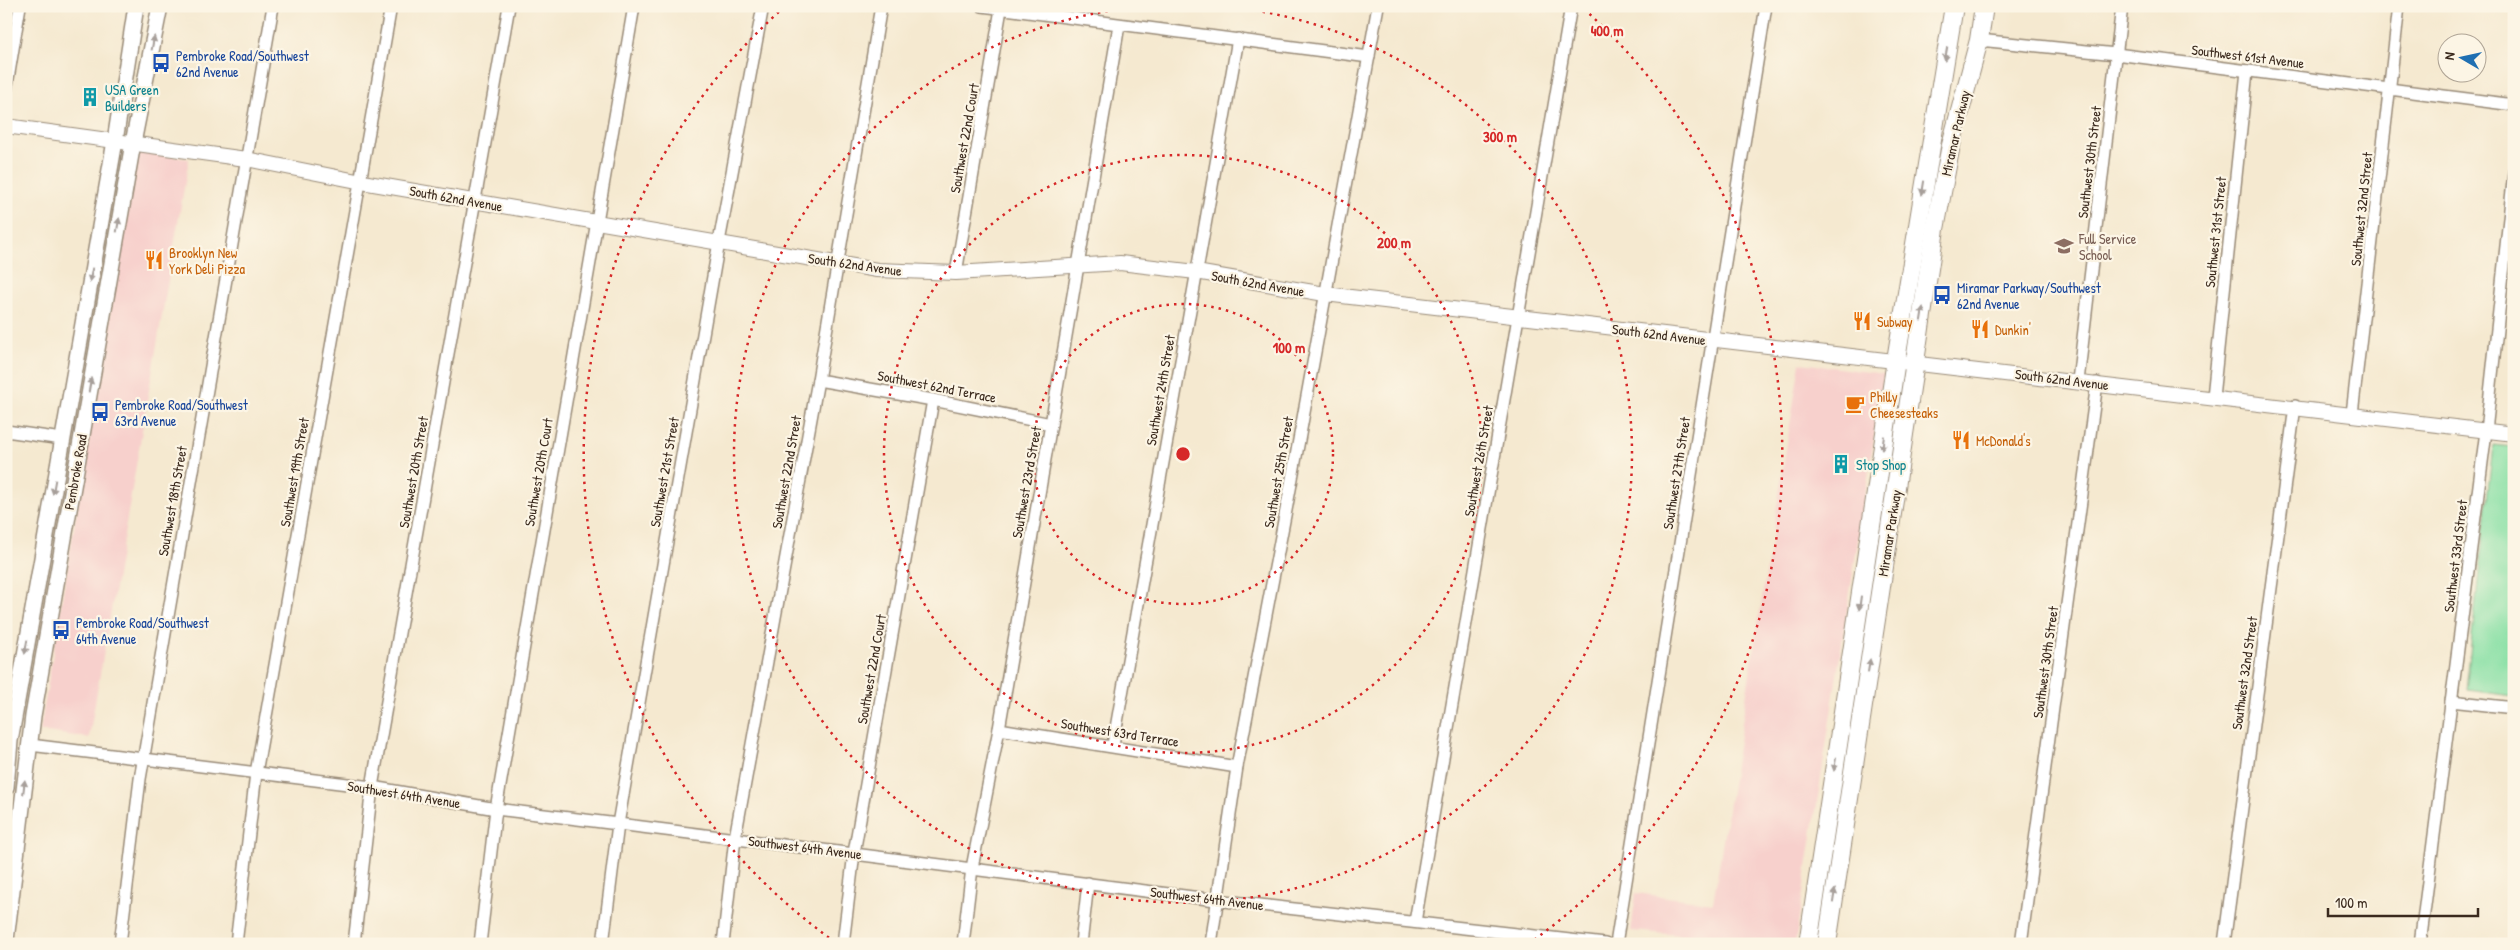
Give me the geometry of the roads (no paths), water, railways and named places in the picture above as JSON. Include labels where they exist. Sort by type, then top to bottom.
[{"type":"main road","name":"Pembroke Road","points":[[6,787],[8,740],[115,141],[136,6]]},
{"type":"main road","name":"Pembroke Road","points":[[6,940],[30,745],[51,609],[132,143],[160,6]]},
{"type":"main road","name":"Miramar Parkway","points":[[1808,944],[1896,360],[1954,6]]},
{"type":"main road","name":"Miramar Parkway","points":[[1827,944],[1935,229],[1950,145],[1979,40],[1984,6]]},
{"type":"main road","points":[[51,609],[50,584],[70,462],[62,439]]},
{"type":"main road","points":[[1847,685],[1855,702],[1851,736],[1855,756]]},
{"type":"street","points":[[6,91],[20,6]]},
{"type":"street","name":"Southwest 18th Street","points":[[120,944],[143,760],[273,6]]},
{"type":"street","name":"Southwest 19th Street","points":[[236,944],[256,773],[362,182],[391,6]]},
{"type":"street","name":"Southwest 20th Street","points":[[354,944],[372,788],[509,6]]},
{"type":"street","name":"Southwest 20th Court","points":[[480,944],[496,809],[634,6]]},
{"type":"street","name":"Southwest 21st Street","points":[[603,944],[618,824],[719,242],[763,6]]},
{"type":"street","name":"Southwest 22nd Street","points":[[723,944],[735,838],[818,380],[836,264],[881,6]]},
{"type":"street","points":[[982,6],[1001,9],[1069,12],[1119,25],[1369,57]]},
{"type":"street","name":"Southwest 25th Street","points":[[1211,944],[1237,767],[1292,484],[1378,6]]},
{"type":"street","name":"Southwest 26th Street","points":[[1415,922],[1571,6]]},
{"type":"street","name":"Southwest 27th Street","points":[[1616,944],[1766,6]]},
{"type":"street","name":"Southwest 30th Street","points":[[2078,381],[2122,6]]},
{"type":"street","name":"Southwest 32nd Street","points":[[2352,414],[2399,6]]},
{"type":"street","name":"Southwest 22nd Court","points":[[956,273],[1001,9]]},
{"type":"street","name":"Southwest 23rd Street","points":[[963,944],[972,868],[999,729],[1119,25]]},
{"type":"street","name":"Southwest 24th Street","points":[[1113,745],[1238,39]]},
{"type":"street","name":"Southwest 61st Avenue","points":[[1979,40],[2116,54],[2514,105]]},
{"type":"street","name":"Southwest 31st Street","points":[[2213,397],[2247,71]]},
{"type":"street","name":"South 62nd Avenue","points":[[6,126],[246,159],[475,202],[877,270],[956,273],[1120,263],[1196,272],[1325,294],[1712,341],[1914,362],[2295,406],[2514,434]]},
{"type":"street","name":"Southwest 33rd Street","points":[[2420,944],[2486,431],[2514,172]]},
{"type":"street","name":"Southwest 62nd Terrace","points":[[818,380],[933,400],[1050,424]]},
{"type":"street","name":"Southwest 30th Street","points":[[2022,944],[2097,383]]},
{"type":"street","name":"Southwest 22nd Court","points":[[843,944],[854,853],[933,400]]},
{"type":"street","name":"Southwest 32nd Street","points":[[2224,944],[2295,406]]},
{"type":"street","points":[[6,431],[62,439]]},
{"type":"street","points":[[2451,701],[2514,708]]},
{"type":"street","name":"Southwest 63rd Terrace","points":[[999,729],[1113,745],[1237,767]]},
{"type":"street","name":"Southwest 64th Avenue","points":[[8,740],[30,745],[143,760],[372,788],[496,809],[1216,900],[1605,944]]},
{"type":"street","points":[[1081,944],[1088,883]]},
{"type":"place","name":"Pembroke Road/Southwest 62nd Avenue","points":[[161,63]]},
{"type":"place","name":"USA Green Builders","points":[[90,97]]},
{"type":"place","name":"Full Service School","points":[[2064,246]]},
{"type":"place","name":"Brooklyn New York Deli Pizza","points":[[154,260]]},
{"type":"place","name":"Miramar Parkway/Southwest 62nd Avenue","points":[[1942,295]]},
{"type":"place","name":"Subway","points":[[1862,321]]},
{"type":"place","name":"Dunkin'","points":[[1980,329]]},
{"type":"place","name":"Philly Cheesesteaks","points":[[1855,404]]},
{"type":"place","name":"Pembroke Road/Southwest 63rd Avenue","points":[[100,412]]},
{"type":"place","name":"McDonald's","points":[[1961,440]]},
{"type":"place","name":"Stop Shop","points":[[1841,464]]},
{"type":"place","name":"Pembroke Road/Southwest 64th Avenue","points":[[61,630]]}]
